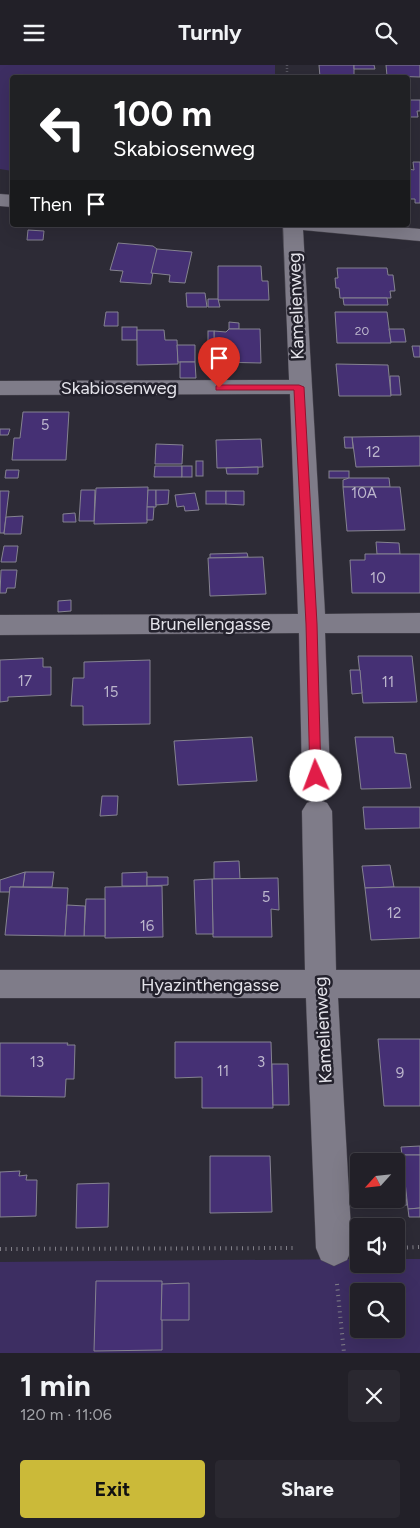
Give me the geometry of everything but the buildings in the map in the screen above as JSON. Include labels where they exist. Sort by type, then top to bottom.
[{"type":"street","name":"Kamelienweg","points":[[293,227],[299,387],[312,624],[316,776]]},
{"type":"street","points":[[330,227],[420,235]]},
{"type":"street","name":"Skabiosenweg","points":[[0,388],[299,387]]},
{"type":"street","name":"Brunellengasse","points":[[0,625],[420,623]]},
{"type":"street","name":"Kamelienweg","points":[[317,811],[321,985],[334,1248]]},
{"type":"street","name":"Hyazinthengasse","points":[[0,984],[420,984]]},
{"type":"path","points":[[405,1247],[420,1247]]},
{"type":"path","points":[[0,1249],[334,1248],[344,1353]]},
{"type":"shaded area","points":[[0,65],[275,65],[275,75],[10,75],[10,171],[0,169]]},
{"type":"shaded area","points":[[350,1259],[350,1273],[405,1273],[405,1259],[420,1259],[420,1353],[0,1353],[0,1262]]},
{"type":"route","points":[[219,388],[299,387],[312,624],[316,776]]}]
